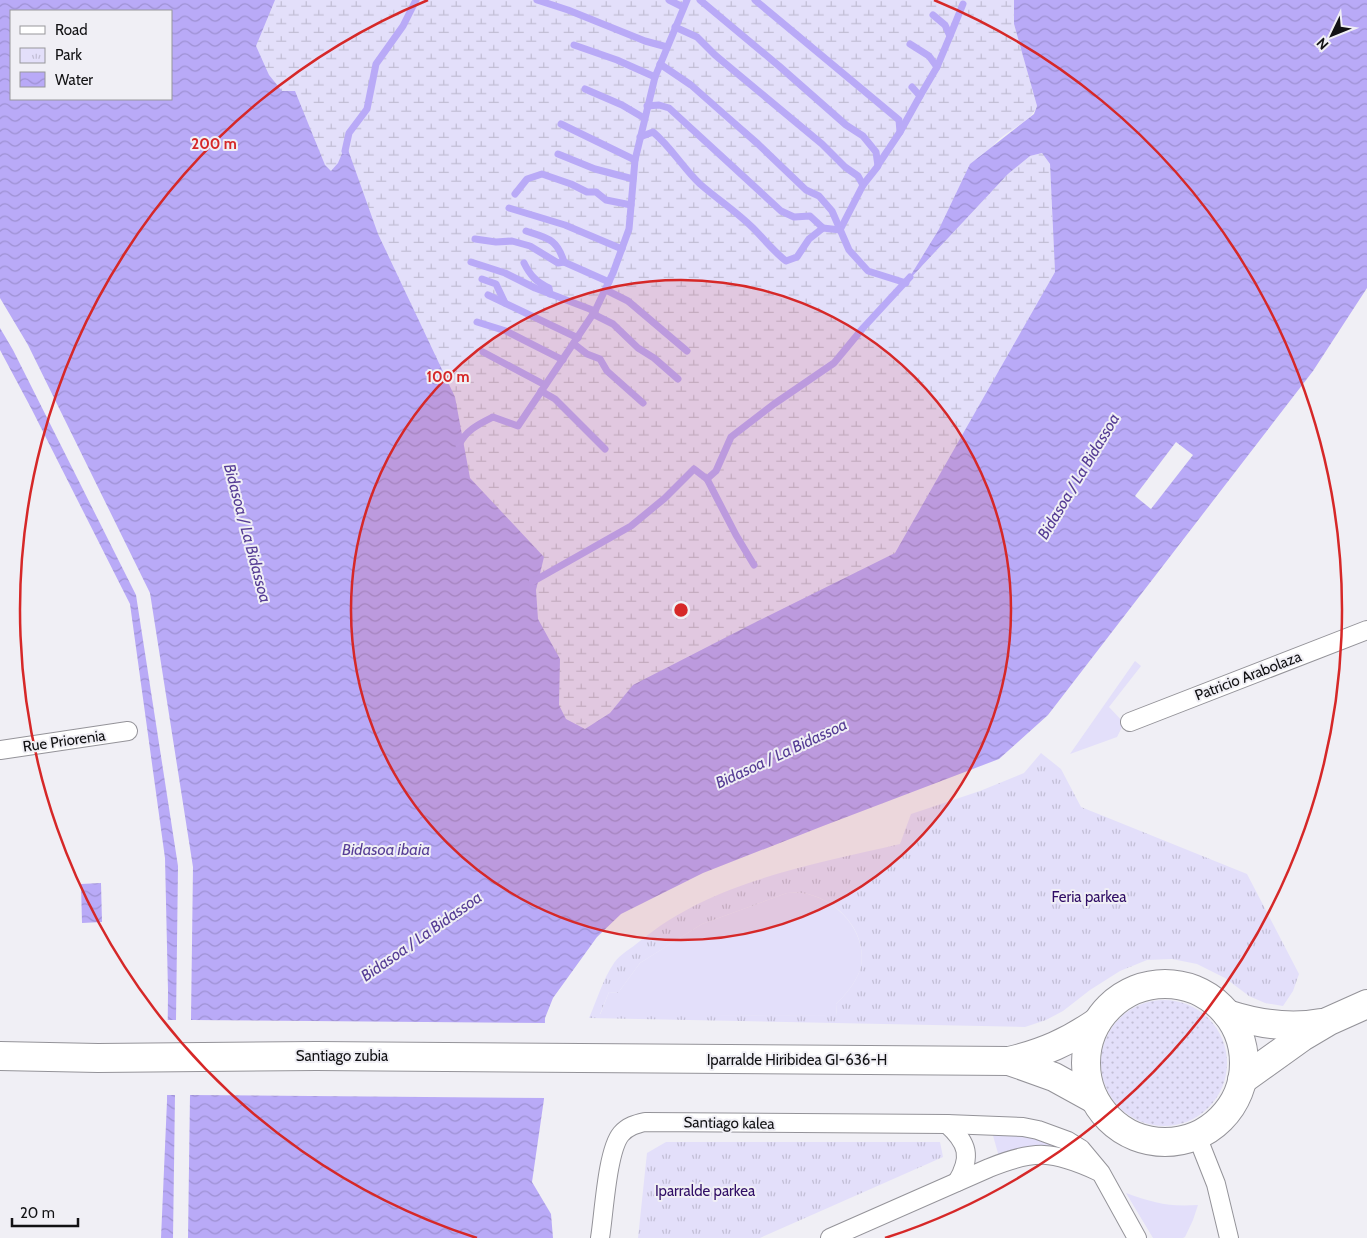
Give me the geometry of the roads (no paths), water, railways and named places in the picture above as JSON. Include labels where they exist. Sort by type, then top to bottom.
[{"type":"main road","name":"Iparralde Hiribidea GI-636-H","points":[[1160,984],[1179,985],[1197,991],[1213,1001],[1227,1014],[1236,1029],[1242,1045],[1244,1063],[1242,1080],[1236,1098],[1227,1113],[1213,1126],[1197,1136],[1178,1142],[1158,1142],[1138,1138],[1121,1129],[1105,1116],[1094,1099],[1087,1080],[1085,1060],[1089,1041],[1097,1022],[1108,1008],[1123,996],[1141,988],[1160,984]]},
{"type":"main road","name":"Iparralde Hiribidea GI-636-H","points":[[1242,1080],[1276,1054],[1329,1021],[1367,1004]]},
{"type":"main road","name":"Iparralde Hiribidea GI-636-H","points":[[1227,1014],[1249,1021],[1277,1025],[1312,1024],[1329,1021]]},
{"type":"main road","name":"Iparralde Hiribidea GI-636-H","points":[[586,1058],[1009,1061],[1054,1047],[1076,1036],[1097,1022]]},
{"type":"main road","name":"Santiago zubia","points":[[0,1056],[98,1058],[316,1056],[586,1058]]},
{"type":"main road","name":"Iparralde Hiribidea GI-636-H","points":[[1009,1061],[1054,1077],[1094,1099]]},
{"type":"street","name":"Patricio Arabolaza","points":[[1130,722],[1367,630]]},
{"type":"street","name":"Rue Priorenia","points":[[0,750],[128,731]]},
{"type":"street","name":"Santiago kalea","points":[[600,1238],[612,1152],[620,1135],[630,1126],[645,1122],[947,1124],[1023,1127],[1056,1135],[1081,1149],[1101,1173],[1137,1238]]},
{"type":"street","points":[[947,1124],[962,1140],[967,1156],[965,1169],[957,1182]]},
{"type":"street","points":[[1197,1136],[1216,1184],[1229,1238]]},
{"type":"street","points":[[830,1238],[1012,1159],[1029,1155],[1056,1156],[1074,1160],[1101,1173]]},
{"type":"water","name":"Bidasoa ibaia","points":[[0,0],[275,0],[256,46],[269,75],[282,91],[295,91],[325,165],[331,171],[338,163],[346,144],[378,234],[455,397],[470,478],[544,557],[536,590],[538,619],[560,659],[559,705],[566,719],[585,729],[610,713],[633,685],[895,553],[1055,272],[1050,164],[1042,153],[1030,156],[1008,174],[906,283],[939,229],[970,164],[1034,114],[1037,106],[1014,24],[1014,0],[1367,0],[1367,288],[1313,371],[1048,715],[999,759],[703,873],[621,914],[597,937],[553,998],[545,1018],[544,1099],[532,1182],[551,1214],[553,1238],[161,1238],[167,1101],[168,991],[165,858],[130,604],[0,350]]},
{"type":"water","points":[[101,883],[102,922],[82,923],[81,884]]},
{"type":"waterway","points":[[345,151],[349,133],[367,109],[376,64],[403,26],[416,0]]},
{"type":"waterway","points":[[537,0],[568,10],[645,41],[667,47]]},
{"type":"waterway","points":[[669,0],[683,7]]},
{"type":"waterway","points":[[459,445],[469,431],[493,417],[518,426],[595,311],[613,273],[629,229],[635,160],[655,77],[687,0]]},
{"type":"waterway","points":[[700,0],[846,125],[863,136],[876,152],[878,166],[863,185]]},
{"type":"waterway","points":[[755,0],[899,120],[900,132],[878,165]]},
{"type":"waterway","points":[[950,36],[963,4]]},
{"type":"waterway","points":[[933,15],[945,25],[950,36],[937,67]]},
{"type":"waterway","points":[[675,27],[697,37],[715,55],[822,144],[845,167],[858,176],[863,185],[840,230]]},
{"type":"waterway","points":[[910,44],[929,56],[937,67],[920,96]]},
{"type":"waterway","points":[[574,45],[617,60],[655,77]]},
{"type":"waterway","points":[[660,64],[691,85],[758,144],[806,190],[819,196],[832,211],[849,250],[868,271],[906,283]]},
{"type":"waterway","points":[[900,132],[920,96],[912,87]]},
{"type":"waterway","points":[[585,89],[622,105],[644,118]]},
{"type":"waterway","points":[[647,106],[659,105],[669,108],[781,211],[794,217],[810,216],[823,228]]},
{"type":"waterway","points":[[561,124],[635,160]]},
{"type":"waterway","points":[[640,137],[653,132],[666,144],[700,184],[747,222],[786,261],[797,257],[809,239],[823,228],[840,230]]},
{"type":"waterway","points":[[558,154],[595,169],[633,179]]},
{"type":"waterway","points":[[515,194],[527,179],[542,174],[587,192],[596,192],[606,200],[631,205]]},
{"type":"waterway","points":[[509,208],[565,225],[622,249]]},
{"type":"waterway","points":[[526,231],[551,240],[558,248],[564,262],[609,282]]},
{"type":"waterway","points":[[475,239],[496,242],[512,241],[530,246],[558,263],[564,262]]},
{"type":"waterway","points":[[471,262],[505,273],[535,288],[595,311]]},
{"type":"waterway","points":[[524,263],[534,278],[549,288],[550,294]]},
{"type":"waterway","points":[[532,582],[631,526],[665,498],[694,469],[707,479],[716,471],[731,437],[774,404],[834,363],[910,277]]},
{"type":"waterway","points":[[482,279],[496,284],[505,303]]},
{"type":"waterway","points":[[606,290],[628,301],[687,351]]},
{"type":"waterway","points":[[488,295],[578,338]]},
{"type":"waterway","points":[[593,314],[613,324],[638,348],[654,358],[678,379]]},
{"type":"waterway","points":[[477,322],[506,331],[563,360]]},
{"type":"waterway","points":[[574,344],[587,354],[600,359],[607,371],[643,403]]},
{"type":"waterway","points":[[483,352],[545,385]]},
{"type":"waterway","points":[[541,391],[555,399],[605,449]]},
{"type":"waterway","points":[[707,479],[754,565]]},
{"type":"water label","name":"Bidasoa / La Bidassoa","points":[[1078,476]]},
{"type":"water label","name":"Bidasoa / La Bidassoa","points":[[248,533]]},
{"type":"water label","name":"Bidasoa / La Bidassoa","points":[[781,753]]},
{"type":"water label","name":"Bidasoa / La Bidassoa","points":[[421,936]]},
{"type":"park label","name":"Feria parkea","points":[[1089,897]]},
{"type":"park label","name":"Iparralde parkea","points":[[705,1191]]}]
